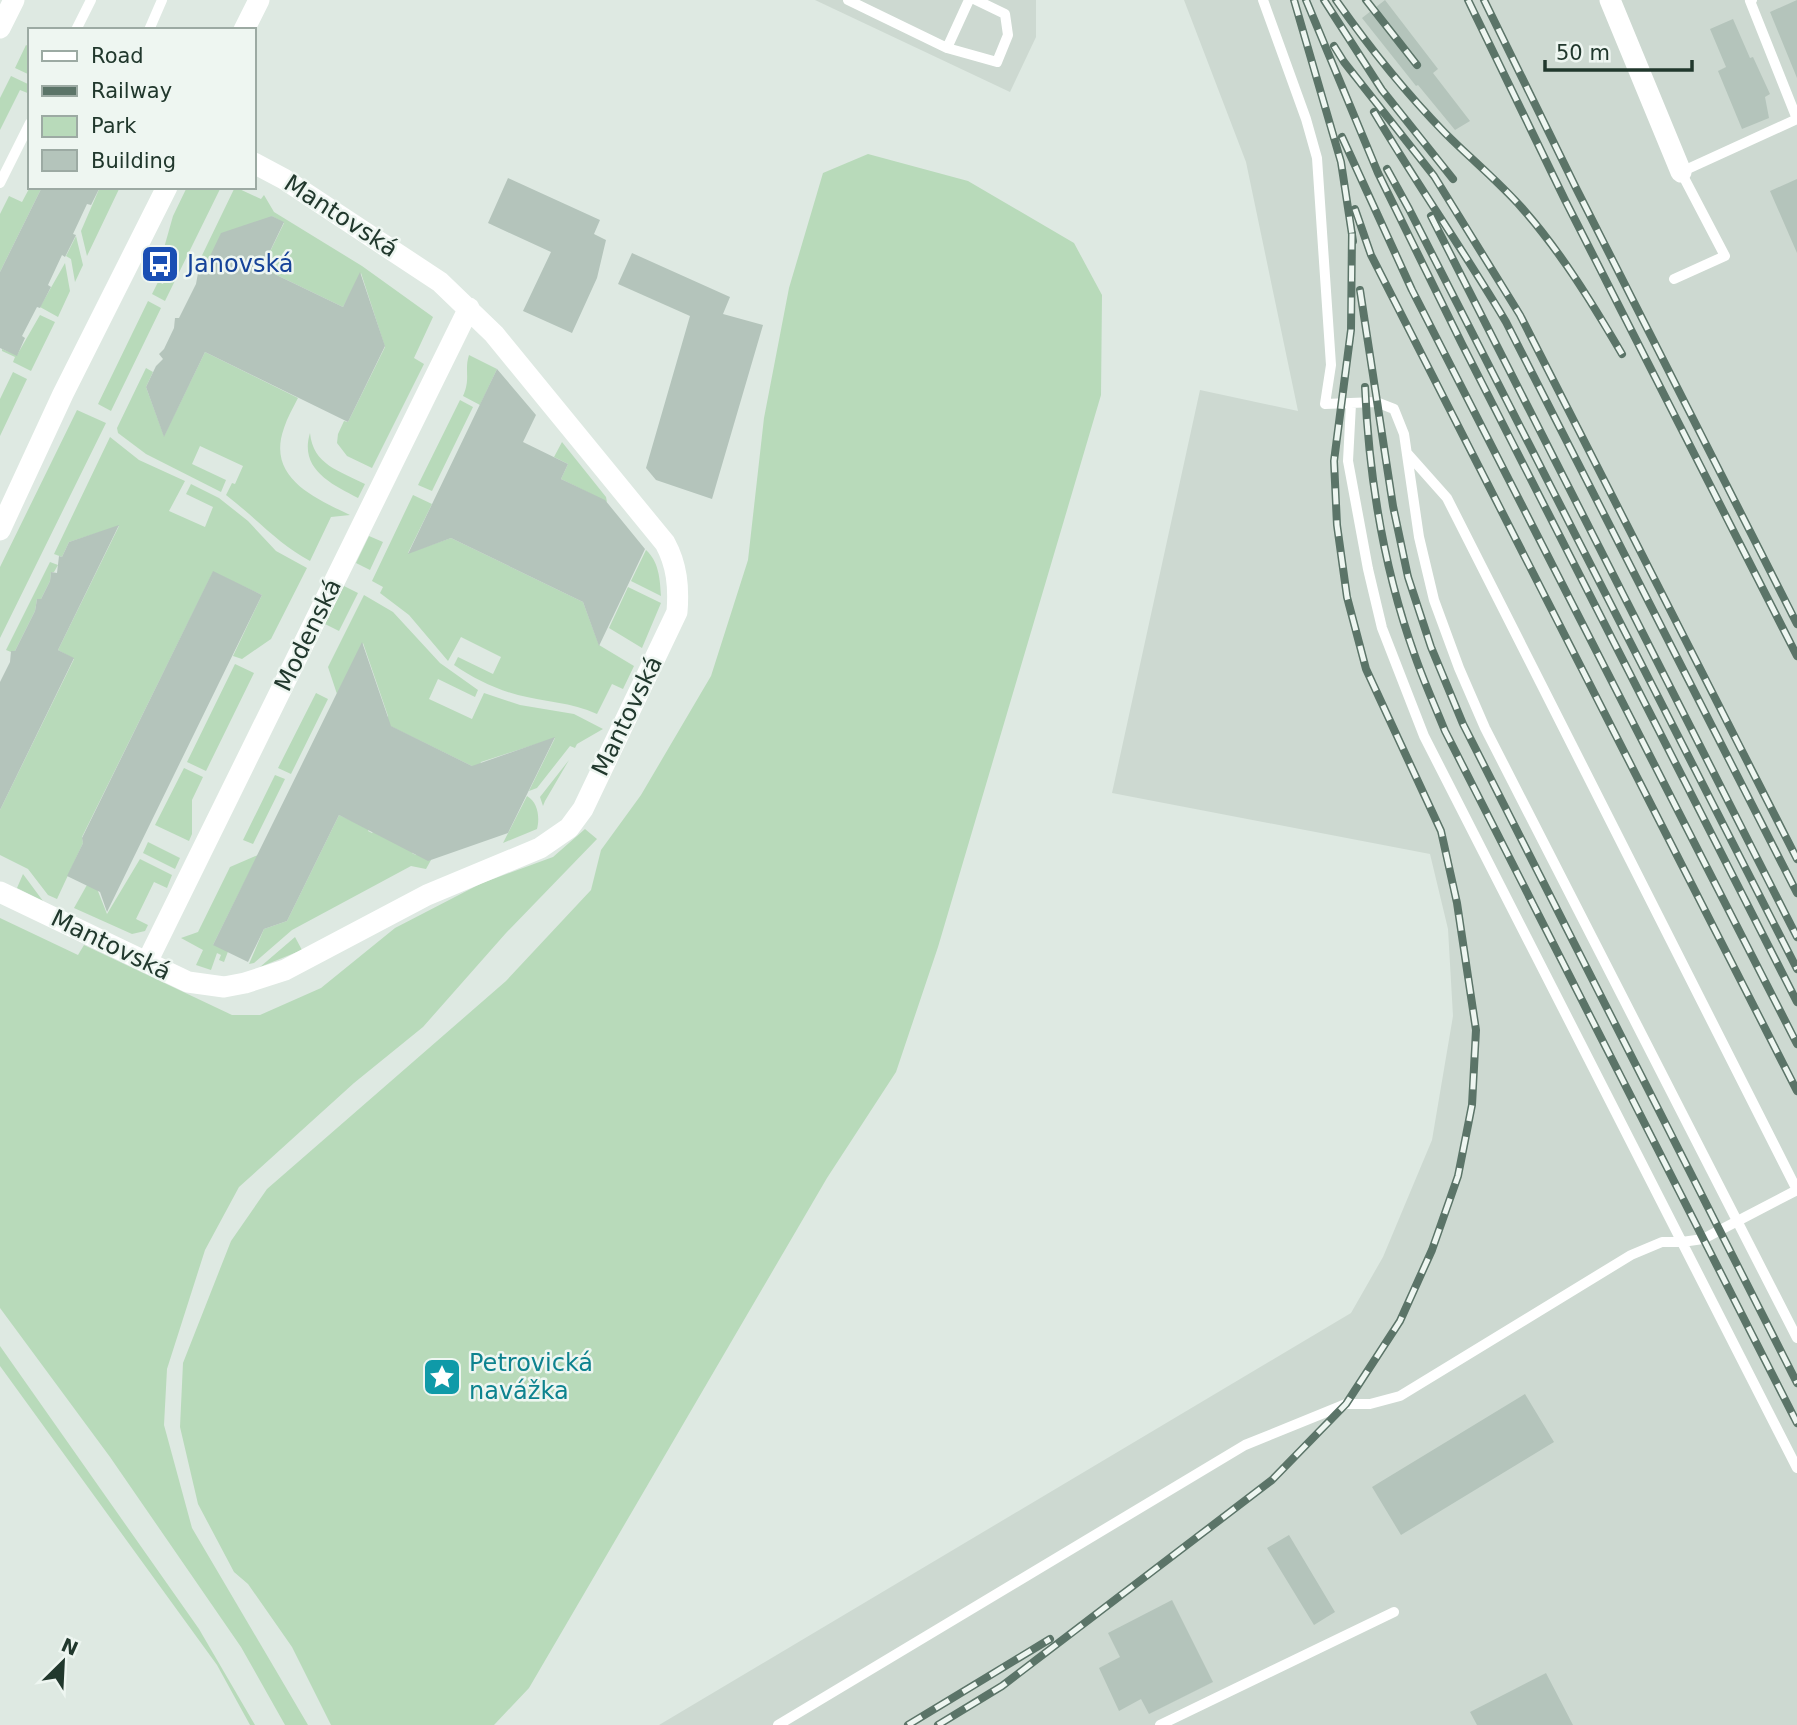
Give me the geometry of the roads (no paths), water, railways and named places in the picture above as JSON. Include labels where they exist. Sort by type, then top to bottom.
[{"type":"street","points":[[0,28],[14,0]]},
{"type":"street","points":[[245,28],[259,0]]},
{"type":"street","points":[[1611,0],[1681,172]]},
{"type":"street","name":"Mantovská","points":[[0,892],[188,982],[224,987],[285,970],[426,895],[540,848],[569,828],[588,798],[677,612],[679,593],[671,554],[655,530],[494,334],[440,282],[383,242],[256,164]]},
{"type":"street","points":[[0,530],[63,394],[166,189]]},
{"type":"street","name":"Modenská","points":[[147,962],[469,308]]},
{"type":"lane","points":[[77,28],[91,0]]},
{"type":"lane","points":[[150,28],[162,0]]},
{"type":"lane","points":[[848,0],[947,48],[997,62],[1008,35],[1005,14],[976,0]]},
{"type":"lane","points":[[947,48],[969,0]]},
{"type":"lane","points":[[1263,0],[1306,118],[1317,158],[1331,365],[1325,404],[1376,402],[1394,409],[1404,434],[1422,549],[1434,600],[1485,728],[1797,1338]]},
{"type":"lane","points":[[1674,279],[1725,256],[1681,172],[1797,119],[1750,1],[1752,0]]},
{"type":"lane","points":[[0,183],[28,127]]},
{"type":"lane","points":[[1351,404],[1349,461],[1368,569],[1382,628],[1424,736],[1797,1468]]},
{"type":"lane","points":[[778,1725],[1245,1445],[1346,1404],[1370,1404],[1401,1396],[1632,1255],[1662,1242],[1703,1238],[1797,1189],[1447,498],[1407,453]]},
{"type":"lane","points":[[1160,1725],[1394,1612]]},
{"type":"railway","points":[[1294,0],[1341,162],[1353,241]]},
{"type":"railway","points":[[1306,0],[1378,173],[1462,344],[1797,1002]]},
{"type":"railway","points":[[1324,0],[1382,90],[1453,179]]},
{"type":"railway","points":[[1336,0],[1374,52],[1416,102],[1513,198],[1550,242],[1622,354]]},
{"type":"railway","points":[[1366,0],[1417,65]]},
{"type":"railway","points":[[1468,0],[1565,200],[1797,656]]},
{"type":"railway","points":[[1484,0],[1797,624]]},
{"type":"railway","points":[[1334,46],[1434,176],[1520,315],[1797,859]]},
{"type":"railway","points":[[1374,112],[1506,322],[1797,893]]},
{"type":"railway","points":[[1342,137],[1412,290],[1797,1044]]},
{"type":"railway","points":[[1387,169],[1797,969]]},
{"type":"railway","points":[[1355,209],[1371,255],[1797,1091]]},
{"type":"railway","points":[[1431,216],[1797,937]]},
{"type":"railway","points":[[938,1725],[1002,1686],[1272,1480],[1346,1404],[1400,1321],[1432,1250],[1458,1176],[1472,1105],[1476,1030],[1457,903],[1441,831],[1366,669],[1347,597],[1337,525],[1334,461],[1351,330],[1352,233]]},
{"type":"railway","points":[[1360,290],[1393,506],[1408,577],[1431,647],[1463,724],[1797,1383]]},
{"type":"railway","points":[[1365,387],[1374,489],[1387,557],[1404,623],[1445,731],[1797,1423]]},
{"type":"railway","points":[[908,1725],[1050,1639]]},
{"type":"place","name":"Janovská","points":[[160,264]]},
{"type":"place","name":"Petrovická navážka","points":[[442,1377]]}]
